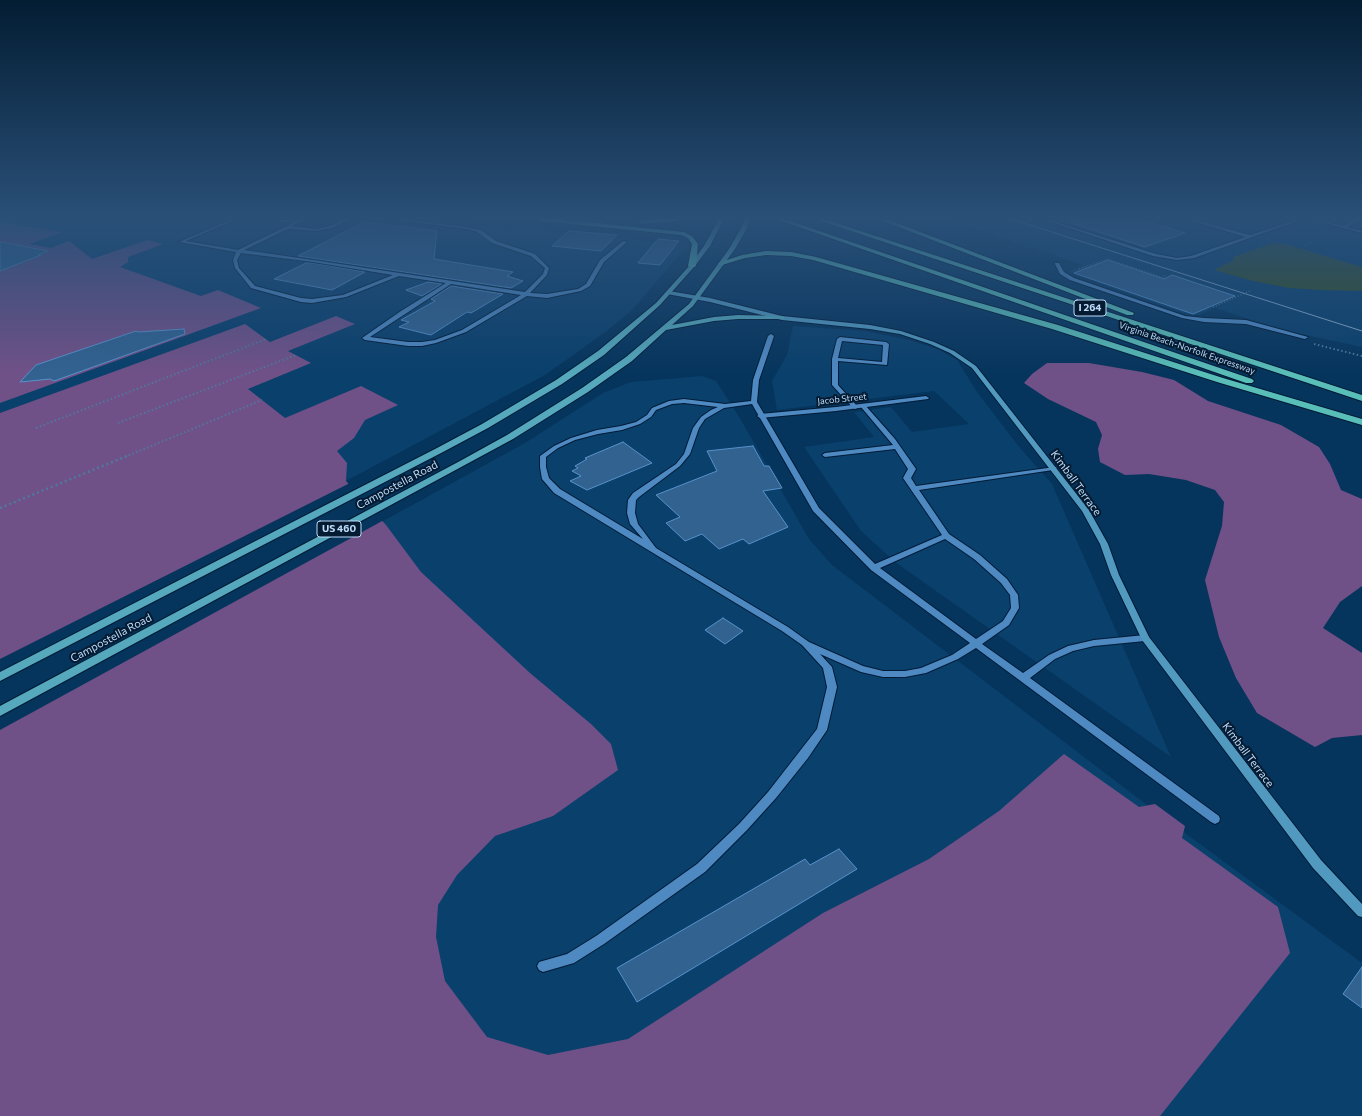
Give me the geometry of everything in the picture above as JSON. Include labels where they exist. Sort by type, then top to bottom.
[{"type":"highway","points":[[860,271],[1048,325],[1362,421]]},
{"type":"highway","name":"Virginia Beach-Norfolk Expressway","points":[[933,271],[1362,421]]},
{"type":"highway","name":"Virginia Beach-Norfolk Expressway","points":[[976,271],[1362,398]]},
{"type":"highway","points":[[1017,271],[1098,302],[1276,361],[1362,393]]},
{"type":"main road","name":"US 460","points":[[669,293],[688,271]]},
{"type":"main road","name":"US 460","points":[[666,328],[697,297],[716,271]]},
{"type":"main road","name":"Campostella Road","points":[[0,677],[485,426],[559,382],[601,353],[669,293]]},
{"type":"main road","points":[[666,328],[714,319],[738,317],[782,318]]},
{"type":"main road","name":"Campostella Road","points":[[0,711],[510,437],[550,413],[604,377],[629,359],[666,328]]},
{"type":"street","points":[[240,271],[253,287],[301,300],[312,301],[344,296],[399,274]]},
{"type":"street","points":[[379,271],[547,296],[579,290],[588,285],[596,271]]},
{"type":"street","points":[[451,282],[365,338],[408,344],[422,344],[436,341],[464,331],[526,294],[546,271]]},
{"type":"street","points":[[1060,271],[1068,277],[1184,317],[1204,320],[1246,322],[1305,337]]},
{"type":"street","name":"Kimball Terrace","points":[[669,293],[697,297],[782,318],[870,327],[901,333],[932,343],[952,352],[974,368],[1085,510],[1104,544],[1115,575],[1146,638],[1317,864],[1362,912]]},
{"type":"street","points":[[771,336],[756,380],[754,402],[760,416],[816,509],[874,568],[1215,819]]},
{"type":"street","points":[[835,359],[884,364],[886,344],[840,339],[835,359],[835,385],[855,407]]},
{"type":"street","name":"Jacob Street","points":[[760,416],[855,407],[926,398]]},
{"type":"street","points":[[543,966],[570,959],[600,940],[701,868],[744,826],[777,789],[822,730],[832,687],[827,667],[805,643],[785,628],[557,491],[546,479],[543,467],[543,456],[556,447],[573,439],[638,423],[649,416],[654,409],[671,402],[684,401],[725,406]]},
{"type":"street","points":[[658,552],[634,524],[631,513],[632,500],[636,495],[678,466],[687,454],[696,428],[703,418],[713,411],[725,406],[754,402]]},
{"type":"street","points":[[805,643],[861,669],[883,674],[923,672],[955,657],[976,644],[1006,623],[1015,608],[1014,595],[1004,581],[977,558],[946,536],[907,478],[912,469],[897,447],[864,406]]},
{"type":"street","points":[[825,455],[897,447]]},
{"type":"street","points":[[914,489],[1053,468]]},
{"type":"street","points":[[874,568],[946,536]]},
{"type":"street","points":[[1023,678],[1052,657],[1071,648],[1094,643],[1146,638]]},
{"type":"path","points":[[1144,271],[1162,277],[1167,275]]},
{"type":"path","points":[[1211,308],[1250,291]]},
{"type":"path","points":[[36,428],[266,339]]},
{"type":"path","points":[[118,423],[296,355]]},
{"type":"path","points":[[0,508],[262,400]]},
{"type":"shaded area","points":[[0,271],[665,271],[632,310],[604,333],[545,375],[346,481],[0,518]]},
{"type":"shaded area","points":[[0,271],[131,271],[201,296],[218,290],[261,308],[0,403]]},
{"type":"shaded area","points":[[1362,271],[1362,347],[1282,330],[1215,308],[1199,315],[1186,314],[1069,272]]},
{"type":"shaded area","points":[[336,316],[355,324],[288,351],[311,363],[248,389],[285,418],[361,386],[398,405],[365,420],[354,438],[337,451],[347,463],[346,481],[386,525],[421,572],[530,673],[591,724],[611,744],[618,770],[553,816],[495,836],[457,875],[438,905],[436,937],[445,981],[487,1037],[548,1055],[628,1039],[823,913],[929,859],[999,811],[1064,754],[1139,807],[1155,804],[1185,826],[1182,838],[1278,907],[1290,953],[1160,1116],[0,1116],[0,413],[245,324],[270,342]]},
{"type":"shaded area","points":[[793,326],[865,331],[909,340],[937,349],[957,360],[977,392],[1020,448],[1052,484],[1171,757],[895,562],[861,531],[804,447],[874,437],[854,412],[891,407],[912,432],[969,424],[934,391],[777,410],[772,381],[787,355]]},
{"type":"shaded area","points":[[1047,363],[1089,363],[1142,372],[1174,380],[1208,401],[1281,425],[1319,447],[1330,464],[1341,490],[1362,499],[1362,586],[1340,602],[1323,628],[1362,653],[1362,735],[1332,738],[1315,747],[1257,713],[1236,678],[1219,637],[1205,580],[1222,526],[1224,502],[1215,490],[1186,480],[1149,474],[1125,475],[1100,462],[1098,449],[1102,435],[1096,422],[1048,399],[1024,383],[1032,374]]},
{"type":"shaded area","points":[[702,376],[716,381],[741,420],[809,539],[832,565],[1151,808],[1362,963],[1362,1116],[273,1116],[78,689],[525,443],[603,393],[631,382]]},
{"type":"green space","points":[[1218,271],[1362,271],[1362,291],[1289,288],[1253,281]]},
{"type":"pier","points":[[350,483],[384,520],[0,730],[0,659]]},
{"type":"building","points":[[290,271],[365,272],[332,290],[274,279]]},
{"type":"building","points":[[398,271],[507,271],[513,272],[507,276],[523,281],[511,288]]},
{"type":"building","points":[[1079,271],[1141,271],[1164,279],[1172,275],[1235,296],[1193,314],[1074,273]]},
{"type":"building","points":[[428,282],[442,284],[422,296],[406,290]]},
{"type":"building","points":[[451,286],[503,294],[471,313],[467,312],[431,335],[399,327],[409,322],[401,320],[435,301],[431,299]]},
{"type":"building","points":[[184,329],[185,334],[54,381],[50,379],[20,382],[36,365],[136,331]]},
{"type":"building","points":[[623,442],[652,463],[587,490],[570,481],[581,476],[572,471],[578,468],[575,466],[587,459],[585,458]]},
{"type":"building","points":[[753,446],[764,466],[769,466],[782,488],[763,491],[788,527],[749,544],[743,539],[719,549],[702,534],[685,541],[666,523],[680,517],[656,495],[717,471],[707,451]]},
{"type":"building","points":[[723,618],[743,631],[725,644],[705,630]]},
{"type":"building","points":[[839,849],[857,869],[637,1002],[617,968],[805,859],[810,865]]},
{"type":"building","points":[[1362,967],[1362,1008],[1343,994]]},
{"type":"tram line","points":[[1174,271],[1362,331]]}]
